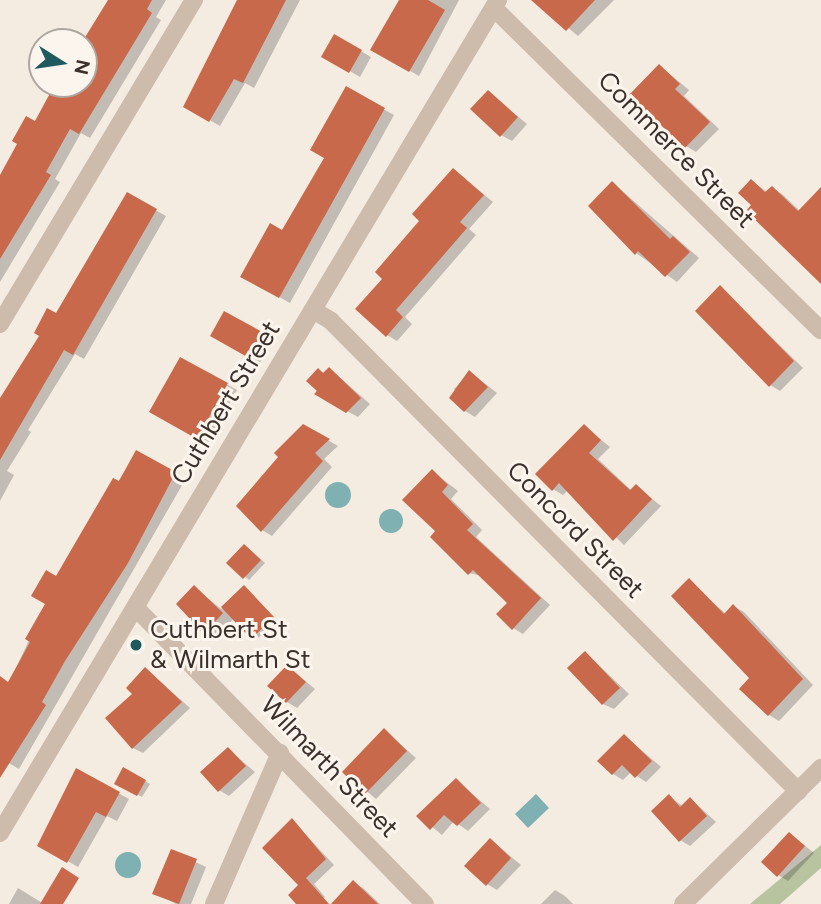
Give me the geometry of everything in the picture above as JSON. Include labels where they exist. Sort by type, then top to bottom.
[{"type":"street","points":[[0,324],[194,0]]},
{"type":"street","name":"Cuthbert Street","points":[[0,833],[496,4]]},
{"type":"street","name":"Commerce Street","points":[[496,4],[821,330]]},
{"type":"street","name":"Concord Street","points":[[313,310],[337,327],[798,791]]},
{"type":"street","name":"Wilmarth Street","points":[[135,607],[425,904]]},
{"type":"street","points":[[214,904],[280,753]]},
{"type":"street","points":[[682,904],[821,768]]},
{"type":"green space","points":[[821,845],[821,868],[780,904],[750,904]]},
{"type":"water","points":[[338,482],[347,486],[351,495],[347,504],[338,508],[329,504],[325,495],[329,486]]},
{"type":"water","points":[[391,509],[400,512],[403,521],[400,530],[391,533],[382,530],[379,521],[382,512]]},
{"type":"water","points":[[536,794],[549,808],[528,828],[515,814]]},
{"type":"water","points":[[128,852],[137,856],[141,865],[137,874],[128,878],[119,874],[115,865],[119,856]]},
{"type":"building","points":[[108,0],[152,0],[147,9],[152,13],[79,134],[70,129],[46,172],[51,175],[0,259],[0,175],[17,144],[12,141],[26,116],[35,121],[47,98],[98,98],[98,28],[91,28]]},
{"type":"building","points":[[237,0],[286,0],[243,83],[234,79],[209,122],[183,107]]},
{"type":"building","points":[[399,0],[428,0],[445,10],[409,72],[370,50]]},
{"type":"building","points":[[531,0],[595,0],[566,31]]},
{"type":"building","points":[[334,34],[362,50],[349,73],[321,57]]},
{"type":"building","points":[[659,64],[680,84],[675,89],[710,122],[685,148],[629,95]]},
{"type":"building","points":[[346,86],[385,108],[279,298],[240,277],[270,223],[282,230],[324,158],[310,150]]},
{"type":"building","points":[[488,90],[518,117],[500,137],[470,109]]},
{"type":"building","points":[[453,168],[484,195],[460,222],[467,228],[396,310],[403,317],[386,337],[355,309],[382,279],[375,272],[419,221],[412,214]]},
{"type":"building","points":[[751,179],[765,192],[772,186],[798,211],[821,187],[821,284],[746,211],[751,205],[738,193]]},
{"type":"building","points":[[612,181],[670,239],[673,236],[690,252],[665,277],[638,251],[635,255],[588,206]]},
{"type":"building","points":[[127,192],[157,209],[73,355],[64,350],[0,460],[0,398],[39,336],[34,333],[47,308],[56,313]]},
{"type":"building","points":[[720,285],[794,361],[769,387],[695,311]]},
{"type":"building","points":[[224,311],[264,333],[249,358],[210,336]]},
{"type":"building","points":[[180,357],[228,383],[197,439],[149,412]]},
{"type":"building","points":[[329,367],[361,398],[346,413],[314,394],[317,391],[306,381],[318,368],[323,373]]},
{"type":"building","points":[[469,370],[488,387],[464,412],[449,398]]},
{"type":"building","points":[[303,424],[330,439],[315,453],[323,461],[261,532],[236,506],[278,457],[274,453]]},
{"type":"building","points":[[584,424],[601,440],[589,453],[630,490],[636,484],[652,499],[613,541],[559,483],[552,491],[535,474]]},
{"type":"building","points":[[136,450],[176,472],[128,563],[65,661],[42,702],[46,705],[0,778],[0,676],[8,682],[30,642],[25,639],[45,604],[31,596],[46,570],[56,576],[113,478],[119,481]]},
{"type":"building","points":[[432,469],[448,485],[442,492],[473,524],[467,530],[541,598],[512,630],[496,614],[507,603],[473,570],[468,575],[430,537],[435,531],[402,500]]},
{"type":"building","points":[[244,544],[261,560],[243,579],[226,563]]},
{"type":"building","points":[[689,578],[724,614],[733,604],[803,679],[768,716],[739,689],[749,678],[671,596]]},
{"type":"building","points":[[194,585],[223,613],[204,634],[176,604]]},
{"type":"building","points":[[244,585],[274,617],[251,639],[221,607]]},
{"type":"building","points":[[585,651],[620,688],[602,705],[567,668]]},
{"type":"building","points":[[287,665],[306,682],[286,703],[267,686]]},
{"type":"building","points":[[145,667],[182,702],[132,749],[105,718],[132,694],[126,688]]},
{"type":"building","points":[[384,728],[407,751],[365,794],[342,772]]},
{"type":"building","points":[[624,734],[652,761],[635,778],[622,765],[612,775],[597,761]]},
{"type":"building","points":[[228,747],[246,766],[218,792],[200,772]]},
{"type":"building","points":[[123,767],[146,780],[137,796],[114,784]]},
{"type":"building","points":[[76,768],[120,792],[106,817],[96,812],[67,863],[37,846]]},
{"type":"building","points":[[456,778],[481,803],[457,826],[444,815],[430,830],[416,816]]},
{"type":"building","points":[[669,794],[680,807],[690,797],[707,816],[679,842],[651,811]]},
{"type":"building","points":[[292,818],[326,859],[306,878],[329,904],[296,904],[288,895],[298,885],[262,848]]},
{"type":"building","points":[[789,832],[805,846],[777,877],[761,862]]},
{"type":"building","points":[[490,838],[511,858],[486,886],[464,866]]},
{"type":"building","points":[[171,849],[197,859],[179,904],[152,894]]},
{"type":"building","points":[[62,867],[79,878],[63,904],[40,904]]},
{"type":"building","points":[[353,880],[378,904],[331,904]]},
{"type":"place","name":"Cuthbert St & Wilmarth St","points":[[136,645]]}]
